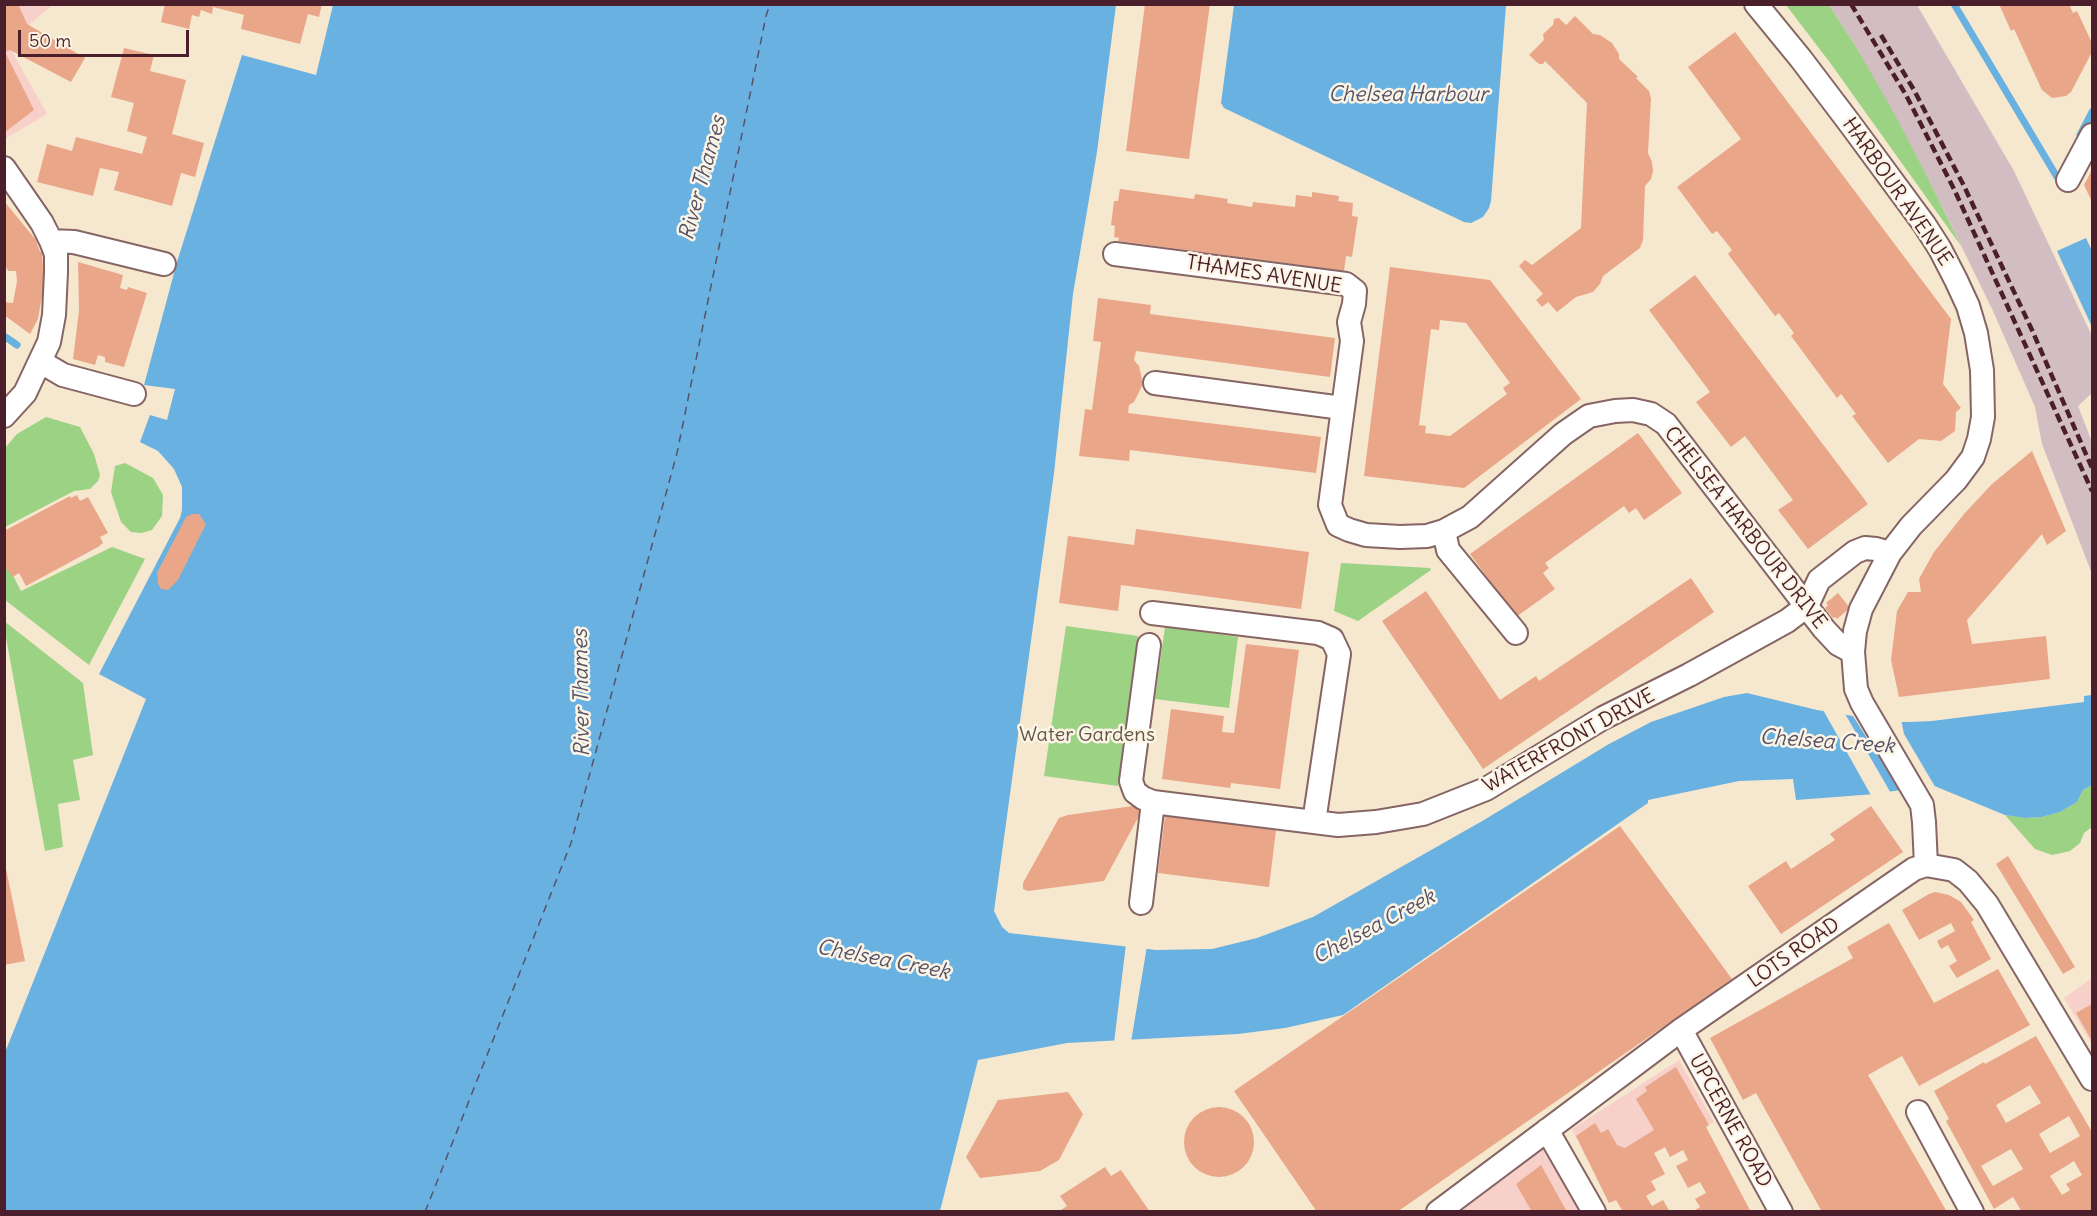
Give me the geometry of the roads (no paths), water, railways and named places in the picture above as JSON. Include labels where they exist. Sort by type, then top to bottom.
[{"type":"street","name":"HARBOUR AVENUE","points":[[1756,4],[1830,97],[1924,224],[1968,306],[1976,333],[1982,370],[1983,417],[1973,457],[1956,480],[1911,526],[1890,553],[1861,609],[1855,631],[1853,652]]},
{"type":"street","points":[[2068,180],[2092,135]]},
{"type":"street","points":[[4,168],[42,223],[56,254],[54,315],[49,342],[25,393],[4,416]]},
{"type":"street","points":[[51,241],[74,242],[164,264]]},
{"type":"street","name":"THAMES AVENUE","points":[[1115,254],[1346,284],[1355,291],[1349,322],[1352,340],[1330,505],[1338,525]]},
{"type":"street","points":[[40,362],[63,375],[134,394]]},
{"type":"street","points":[[1155,383],[1342,408]]},
{"type":"street","name":"CHELSEA HARBOUR DRIVE","points":[[1338,525],[1366,535],[1400,537],[1427,536],[1444,531],[1470,517],[1563,434],[1589,416],[1633,410],[1651,414],[1666,424],[1838,644],[1853,652]]},
{"type":"street","points":[[1444,531],[1448,550],[1516,633]]},
{"type":"street","points":[[1807,606],[1819,580],[1855,552],[1865,548],[1890,553]]},
{"type":"street","name":"WATERFRONT DRIVE","points":[[1153,802],[1338,825],[1376,822],[1423,814],[1485,789],[1603,718],[1735,650],[1787,621],[1807,606]]},
{"type":"street","points":[[1152,613],[1318,633],[1332,639],[1339,654],[1314,822]]},
{"type":"street","points":[[1141,903],[1153,802],[1135,792],[1131,782],[1149,645]]},
{"type":"street","points":[[1853,652],[1856,689],[1865,709],[1922,805],[1926,865],[1954,870],[1968,881],[1987,904],[2092,1079]]},
{"type":"street","name":"LOTS ROAD","points":[[1438,1212],[1681,1030],[1914,869],[1926,865]]},
{"type":"street","name":"UPCERNE ROAD","points":[[1681,1030],[1781,1212]]},
{"type":"street","points":[[1917,1112],[1972,1212]]},
{"type":"street","points":[[1547,1130],[1594,1212]]},
{"type":"water","points":[[333,5],[1116,5],[1097,152],[1073,294],[1054,473],[994,911],[1002,927],[1009,933],[1156,950],[1212,949],[1257,938],[1313,917],[1484,820],[1609,744],[1651,722],[1724,697],[1747,693],[1817,710],[1889,722],[1932,721],[2084,702],[2084,696],[2092,695],[2092,785],[2083,790],[2077,802],[2060,812],[2042,817],[2025,818],[2005,815],[1932,785],[1875,794],[1796,800],[1793,779],[1739,781],[1648,800],[1648,803],[1343,1015],[1285,1028],[1238,1034],[1067,1043],[978,1060],[940,1211],[5,1211],[4,1055],[146,699],[99,674],[180,518],[182,510],[182,487],[174,469],[158,451],[140,442],[150,415],[167,420],[175,389],[144,385],[177,262],[242,55],[316,75]]},
{"type":"water","name":"Chelsea Harbour","points":[[1234,5],[1506,5],[1491,201],[1483,217],[1471,223],[1464,222],[1224,108],[1221,103]]},
{"type":"water","points":[[2086,238],[2092,251],[2092,327],[2057,251]]},
{"type":"waterway","points":[[1954,4],[2057,177]]},
{"type":"waterway","points":[[2080,135],[2092,112]]},
{"type":"waterway","points":[[4,336],[17,345]]},
{"type":"railway","points":[[1851,4],[1906,95],[1954,189],[2092,491]]},
{"type":"railway","points":[[1881,35],[1914,90],[1964,186],[2032,330],[2092,468]]},
{"type":"water label","name":"River Thames","points":[[703,178]]},
{"type":"water label","name":"River Thames","points":[[582,693]]},
{"type":"water label","name":"Chelsea Creek","points":[[1827,742]]},
{"type":"water label","name":"Chelsea Creek","points":[[1374,927]]},
{"type":"water label","name":"Chelsea Creek","points":[[883,960]]},
{"type":"park label","name":"Water Gardens","points":[[1087,735]]}]
